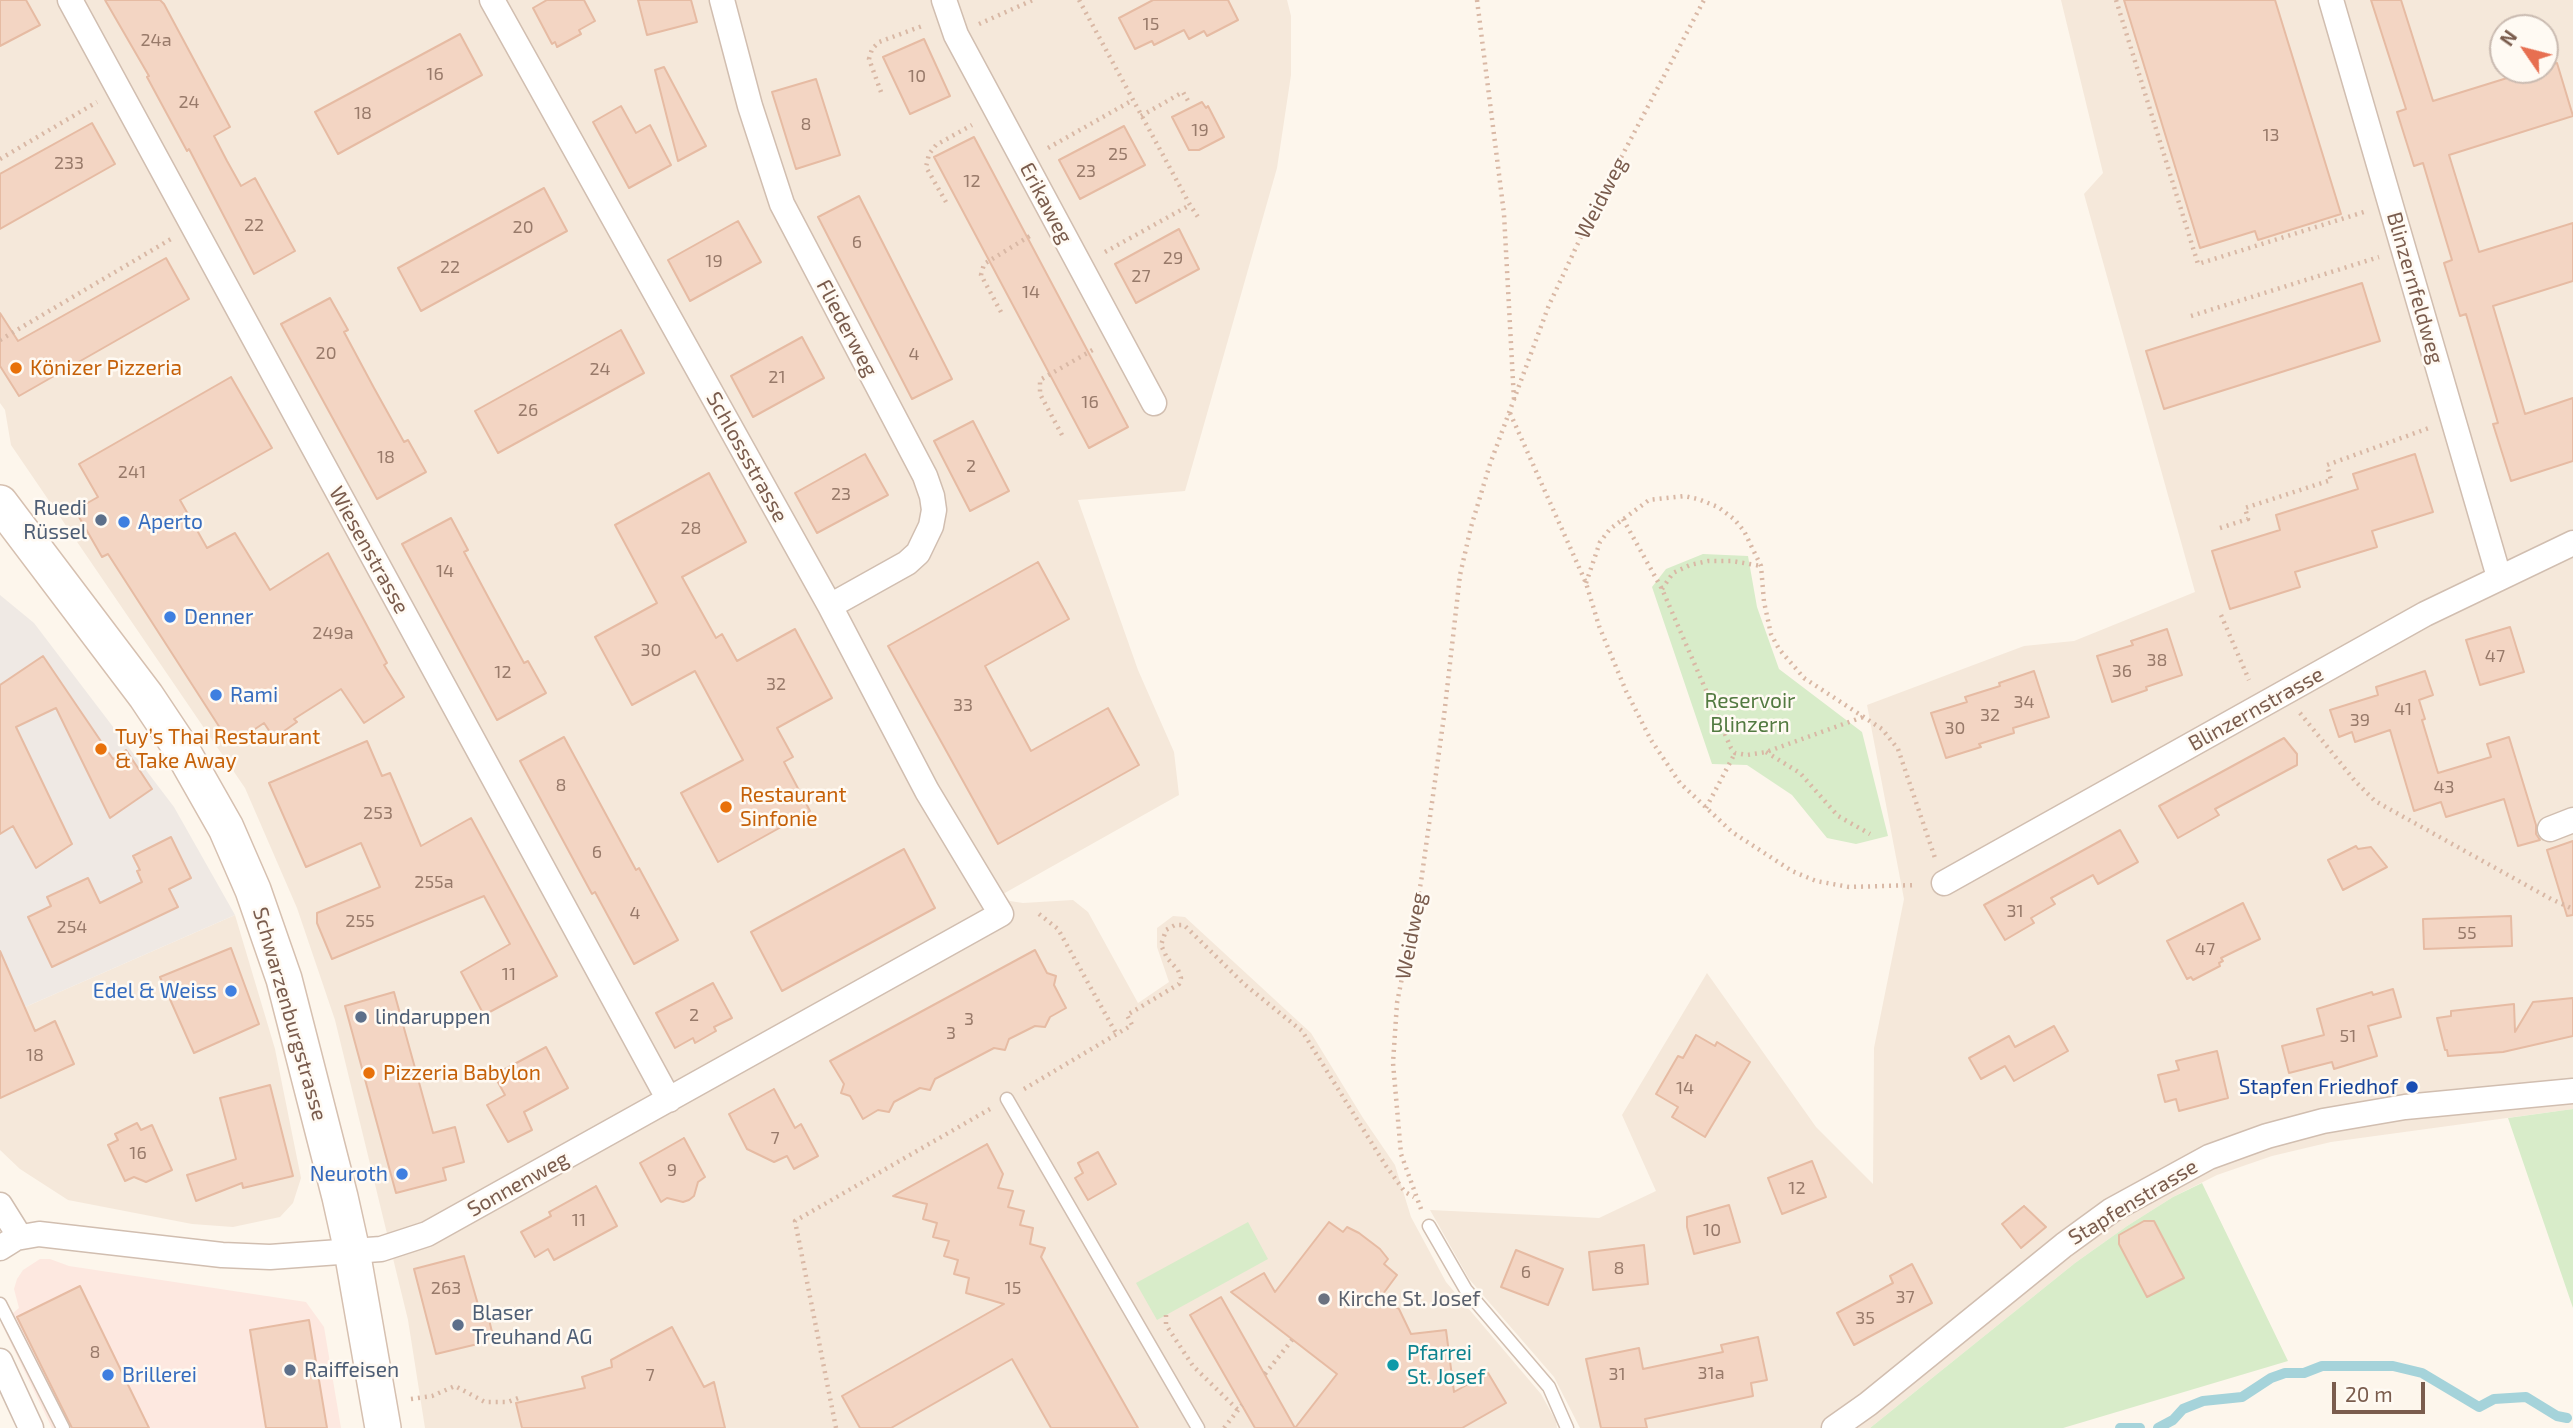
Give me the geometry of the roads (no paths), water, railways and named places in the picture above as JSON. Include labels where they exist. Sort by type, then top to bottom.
[{"type":"main road","name":"Schwarzenburgstrasse","points":[[0,503],[146,696],[202,784],[226,828],[260,907],[273,943],[291,1023],[352,1251],[383,1428]]},
{"type":"street","name":"Wiesenstrasse","points":[[69,0],[668,1100]]},
{"type":"street","name":"Schlossstrasse","points":[[492,0],[830,606],[927,791],[1001,914]]},
{"type":"street","name":"Fliederweg","points":[[722,0],[750,106],[782,204],[925,476],[932,496],[934,510],[931,526],[918,553],[830,606]]},
{"type":"street","name":"Blinzernfeldweg","points":[[2331,0],[2499,577]]},
{"type":"street","name":"Erikaweg","points":[[949,17],[997,112],[1154,403]]},
{"type":"street","name":"Blinzernstrasse","points":[[1944,884],[2424,614],[2573,543]]},
{"type":"street","points":[[2550,829],[2573,820]]},
{"type":"street","name":"Sonnenweg","points":[[0,1205],[10,1242],[50,1235],[270,1257],[381,1249],[427,1234],[1001,914]]},
{"type":"street","name":"Stapfenstrasse","points":[[1833,1428],[1868,1404],[2112,1210],[2209,1157],[2267,1136],[2323,1121],[2405,1107],[2573,1091]]},
{"type":"street","points":[[0,1360],[31,1428]]},
{"type":"lane","points":[[1007,1099],[1198,1428]]},
{"type":"lane","points":[[1429,1226],[1466,1290],[1549,1387],[1567,1428]]},
{"type":"lane","points":[[0,1304],[63,1428]]},
{"type":"waterway","points":[[2158,1428],[2173,1420],[2183,1409],[2203,1401],[2242,1397],[2271,1378],[2285,1373],[2304,1373],[2322,1366],[2393,1366],[2422,1373],[2479,1407],[2494,1399],[2526,1397],[2557,1416],[2567,1418]]},
{"type":"waterway","points":[[2120,1428],[2140,1428]]},
{"type":"place","name":"Könizer Pizzeria","points":[[16,368]]},
{"type":"place","name":"Ruedi Rüssel","points":[[101,520]]},
{"type":"place","name":"Aperto","points":[[124,522]]},
{"type":"place","name":"Denner","points":[[170,617]]},
{"type":"place","name":"Rami","points":[[216,695]]},
{"type":"place","name":"Tuy’s Thai Restaurant & Take Away","points":[[101,749]]},
{"type":"place","name":"Restaurant Sinfonie","points":[[726,807]]},
{"type":"place","name":"Edel & Weiss","points":[[231,991]]},
{"type":"place","name":"lindaruppen","points":[[361,1017]]},
{"type":"place","name":"Pizzeria Babylon","points":[[369,1073]]},
{"type":"place","name":"Stapfen Friedhof","points":[[2412,1087]]},
{"type":"place","name":"Neuroth","points":[[402,1174]]},
{"type":"place","name":"Kirche St. Josef","points":[[1324,1299]]},
{"type":"place","name":"Blaser Treuhand AG","points":[[458,1325]]},
{"type":"place","name":"Pfarrei St. Josef","points":[[1393,1365]]},
{"type":"place","name":"Raiffeisen","points":[[290,1370]]},
{"type":"place","name":"Brillerei","points":[[108,1375]]},
{"type":"park label","name":"Reservoir Blinzern","points":[[1750,713]]}]
